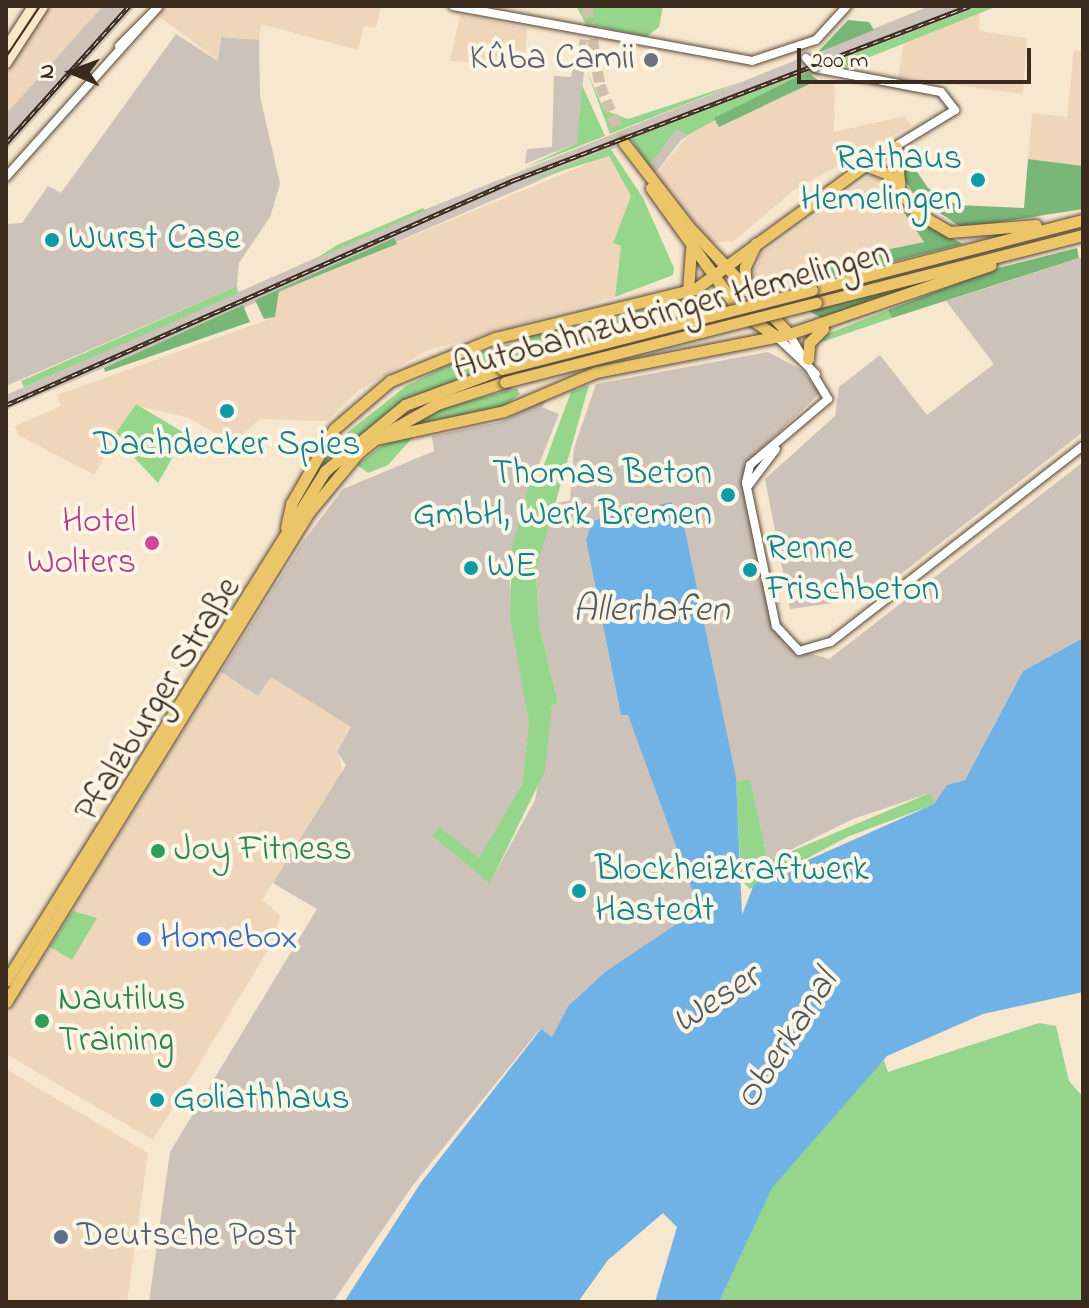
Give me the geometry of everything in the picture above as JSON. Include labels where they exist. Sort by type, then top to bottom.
[{"type":"main road","points":[[6,46],[32,6]]},
{"type":"main road","points":[[6,63],[43,6]]},
{"type":"main road","points":[[776,336],[740,312],[690,244],[624,143],[745,290],[789,334]]},
{"type":"main road","points":[[896,147],[900,189]]},
{"type":"main road","points":[[865,165],[900,189],[917,213],[950,232],[1083,219]]},
{"type":"main road","name":"Pfalzburger Straße","points":[[286,528],[291,504],[334,429],[390,381],[479,344],[688,291],[714,278],[761,236],[865,165]]},
{"type":"main road","name":"Autobahnzubringer Hemelingen","points":[[303,501],[325,471],[405,405],[502,369],[1083,219]]},
{"type":"main road","name":"Autobahnzubringer Hemelingen","points":[[375,439],[437,404],[505,382],[1083,235]]},
{"type":"main road","points":[[745,290],[745,267],[761,236]]},
{"type":"main road","points":[[688,291],[690,244]]},
{"type":"main road","name":"Autobahnzubringer Hemelingen","points":[[375,439],[504,411],[596,372],[825,327],[1028,248]]},
{"type":"main road","points":[[808,359],[809,343],[825,327]]},
{"type":"main road","name":"Pfalzburger Straße","points":[[6,1002],[309,512],[375,439]]},
{"type":"main road","name":"Pfalzburger Straße","points":[[6,981],[303,501]]},
{"type":"street","points":[[6,177],[159,6]]},
{"type":"street","points":[[453,6],[729,59],[774,58],[801,48],[835,24],[847,6]]},
{"type":"street","points":[[801,48],[815,68],[941,92],[955,110],[865,165]]},
{"type":"street","points":[[789,334],[808,359],[827,393],[825,407],[748,476],[747,490],[776,626],[792,648],[818,650],[1083,446]]},
{"type":"street","points":[[776,336],[818,376]]},
{"type":"shaded area","points":[[45,6],[103,6],[8,112],[6,64]]},
{"type":"shaded area","points":[[103,6],[136,6],[6,151],[6,114]]},
{"type":"shaded area","points":[[163,6],[381,6],[376,28],[364,26],[358,50],[261,24],[259,40],[221,37],[219,61],[158,16]]},
{"type":"shaded area","points":[[930,6],[980,6],[734,106],[681,140],[654,175],[649,166],[682,119],[6,410],[6,395],[424,210]]},
{"type":"shaded area","points":[[980,13],[979,31],[1027,38],[1023,94],[898,78],[904,41]]},
{"type":"shaded area","points":[[460,15],[527,28],[525,66],[450,61]]},
{"type":"shaded area","points":[[176,34],[218,61],[221,37],[259,40],[260,96],[280,184],[270,217],[239,263],[237,286],[6,386],[6,224],[22,223],[48,186],[61,193]]},
{"type":"shaded area","points":[[580,39],[587,40],[577,143],[525,164],[527,149],[552,147],[554,76],[571,77]]},
{"type":"shaded area","points":[[1074,50],[1083,51],[1083,166],[1028,159],[1032,113],[1067,117]]},
{"type":"shaded area","points":[[818,80],[835,84],[834,132],[905,116],[911,126],[794,190],[733,242],[711,242],[654,175],[695,128],[714,118],[720,126]]},
{"type":"shaded area","points":[[609,155],[631,196],[613,243],[621,246],[615,297],[426,351],[359,390],[327,421],[260,419],[233,443],[189,418],[134,405],[94,475],[18,435],[15,426],[61,406],[57,395],[275,317],[279,291]]},
{"type":"shaded area","points":[[874,173],[925,242],[809,266],[808,283],[766,294],[753,278],[760,255]]},
{"type":"shaded area","points":[[1083,257],[1083,432],[870,598],[790,609],[765,479],[835,416],[839,387],[880,355],[927,415],[994,364],[946,301]]},
{"type":"shaded area","points":[[768,352],[802,370],[820,393],[757,453],[762,459],[747,473],[775,627],[786,646],[829,659],[1083,462],[1083,638],[1023,671],[965,780],[947,785],[935,804],[930,793],[853,819],[768,861],[750,780],[736,782],[586,540],[621,715],[628,715],[696,891],[698,912],[605,972],[568,1006],[552,1037],[540,1029],[413,1185],[333,1302],[149,1302],[170,1152],[317,909],[273,883],[346,765],[337,752],[351,727],[271,677],[258,696],[221,672],[302,543],[343,489],[434,451],[432,436],[500,422],[548,398],[542,407],[559,414],[522,507],[509,576],[529,722],[522,784],[479,859],[439,826],[432,836],[490,882],[535,800],[552,705],[558,703],[539,624],[536,571],[553,504],[570,500],[574,448],[596,384]]},
{"type":"shaded area","points":[[221,672],[258,695],[271,677],[352,727],[339,754],[343,775],[262,900],[280,915],[273,942],[153,1140],[6,1054],[6,1016]]},
{"type":"shaded area","points":[[6,1069],[148,1153],[127,1302],[6,1302]]},
{"type":"green space","points":[[576,6],[663,6],[659,27],[646,37],[586,24]]},
{"type":"green space","points":[[980,6],[998,6],[837,70],[823,66]]},
{"type":"green space","points":[[848,20],[869,22],[874,30],[817,53]]},
{"type":"green space","points":[[587,71],[604,110],[628,119],[741,82],[610,134]]},
{"type":"green space","points":[[807,72],[687,135],[676,129],[649,166],[631,139]]},
{"type":"green space","points":[[807,72],[818,80],[719,127],[714,118]]},
{"type":"green space","points":[[582,85],[605,136],[524,168],[577,143]]},
{"type":"green space","points":[[610,148],[643,198],[674,268],[673,275],[615,297],[621,246],[613,243],[631,196],[609,156],[523,183]]},
{"type":"green space","points":[[905,154],[928,188],[957,205],[1024,208],[1028,159],[1083,166],[1083,209],[962,228],[915,196],[899,171]]},
{"type":"green space","points":[[423,208],[425,211],[314,260],[337,245]]},
{"type":"green space","points":[[903,211],[963,244],[808,283],[808,266],[924,242]]},
{"type":"green space","points":[[394,238],[397,244],[279,291],[275,317],[264,319],[255,300]]},
{"type":"green space","points":[[1077,248],[1079,258],[892,318],[888,310],[994,269]]},
{"type":"green space","points":[[943,276],[823,319],[809,311]]},
{"type":"green space","points":[[237,286],[238,293],[164,326],[24,387],[21,381]]},
{"type":"green space","points":[[707,287],[720,306],[709,308],[707,301],[642,317],[615,324],[612,333],[583,329]]},
{"type":"green space","points":[[243,305],[250,322],[105,372],[104,368]]},
{"type":"green space","points":[[888,310],[892,318],[819,343],[817,352],[818,340],[827,334]]},
{"type":"green space","points":[[579,322],[547,351],[516,337]]},
{"type":"green space","points":[[510,344],[535,352],[408,398],[318,471],[333,444],[406,386],[464,357]]},
{"type":"green space","points":[[589,385],[536,571],[539,624],[558,703],[552,705],[545,771],[490,883],[432,836],[439,826],[479,858],[522,784],[529,722],[510,618],[512,548],[529,485],[536,486],[571,392]]},
{"type":"green space","points":[[517,388],[520,394],[503,407],[409,426],[433,411]]},
{"type":"green space","points":[[136,404],[186,434],[158,483],[114,436]]},
{"type":"green space","points":[[416,434],[388,465],[368,473],[357,465],[384,444]]},
{"type":"green space","points":[[750,779],[768,861],[930,793],[935,804],[847,837],[750,889],[741,880],[736,782]]},
{"type":"green space","points":[[73,911],[97,918],[72,960],[50,947]]},
{"type":"green space","points":[[1039,1023],[1056,1026],[1069,1081],[1083,1097],[1083,1302],[719,1302],[772,1187],[865,1076],[884,1060],[888,1072]]},
{"type":"water","points":[[671,502],[682,516],[736,778],[742,915],[754,884],[934,804],[947,785],[965,780],[1023,671],[1083,638],[1083,992],[983,1014],[887,1056],[772,1188],[719,1302],[655,1302],[677,1227],[663,1213],[608,1260],[578,1302],[344,1302],[420,1184],[541,1029],[552,1037],[568,1006],[605,972],[699,909],[628,715],[621,715],[586,540],[592,521]]},
{"type":"tunnel","points":[[587,6],[600,85],[624,143]]},
{"type":"tram line","points":[[6,57],[40,6]]},
{"type":"railway","points":[[6,143],[129,6]]},
{"type":"railway","points":[[6,405],[514,180],[970,6]]},
{"type":"place","name":"Kûba Camii","points":[[651,60]]},
{"type":"place","name":"Rathaus Hemelingen","points":[[978,180]]},
{"type":"place","name":"Wurst Case","points":[[52,240]]},
{"type":"place","name":"Dachdecker Spies","points":[[227,411]]},
{"type":"place","name":"Thomas Beton GmbH, Werk Bremen","points":[[728,495]]},
{"type":"place","name":"Hotel Wolters","points":[[152,543]]},
{"type":"place","name":"WE","points":[[471,568]]},
{"type":"place","name":"Renne Frischbeton","points":[[750,570]]},
{"type":"place","name":"Joy Fitness","points":[[158,851]]},
{"type":"place","name":"Blockheizkraftwerk Hastedt","points":[[579,891]]},
{"type":"place","name":"Homebox","points":[[144,939]]},
{"type":"place","name":"Nautilus Training","points":[[42,1021]]},
{"type":"place","name":"Goliathhaus","points":[[157,1100]]},
{"type":"place","name":"Deutsche Post","points":[[61,1237]]},
{"type":"water label","name":"Allerhafen","points":[[651,612]]},
{"type":"water label","name":"Weser","points":[[717,1001]]},
{"type":"water label","name":"Oberkanal","points":[[788,1041]]}]
